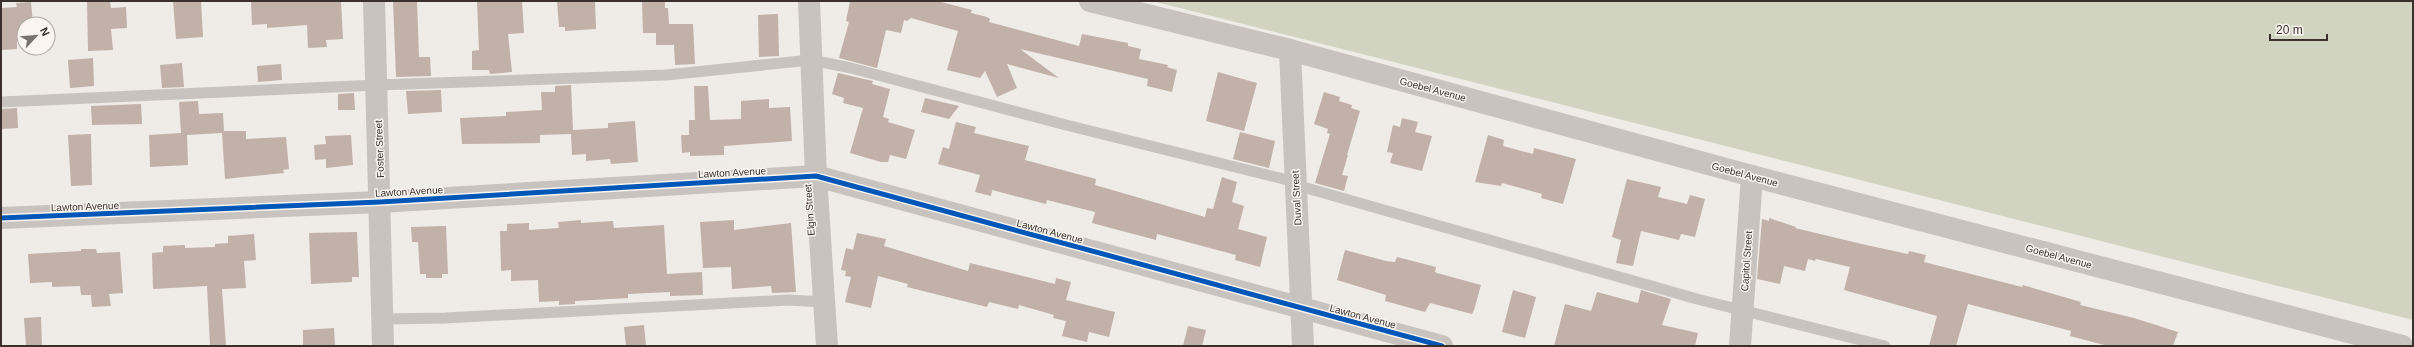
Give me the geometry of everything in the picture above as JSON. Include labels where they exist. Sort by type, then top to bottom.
[{"type":"street","name":"Foster Street","points":[[374,1],[383,346]]},
{"type":"street","name":"Elgin Street","points":[[809,1],[816,176],[827,346]]},
{"type":"street","name":"Goebel Avenue","points":[[1090,1],[1290,50],[1752,176],[2402,346]]},
{"type":"street","name":"Duval Street","points":[[1290,50],[1303,346]]},
{"type":"street","name":"Lawton Avenue","points":[[1,218],[380,202],[816,176],[1442,346]]},
{"type":"street","name":"Capitol Street","points":[[1740,346],[1752,176]]},
{"type":"lane","points":[[1,102],[377,84],[666,74],[811,60],[851,68],[1066,125],[1296,183],[1489,241],[1580,264],[1697,299],[1742,309],[1885,346]]},
{"type":"lane","points":[[382,319],[445,318],[789,300],[824,302]]},
{"type":"green space","points":[[1152,1],[2413,1],[2413,320]]},
{"type":"building","points":[[87,1],[110,1],[111,8],[126,7],[127,28],[111,29],[113,50],[88,51]]},
{"type":"building","points":[[173,1],[201,1],[203,37],[176,39]]},
{"type":"building","points":[[251,1],[341,1],[343,39],[326,40],[327,47],[308,48],[307,25],[267,28],[267,24],[252,25]]},
{"type":"building","points":[[393,1],[417,1],[419,57],[430,57],[431,76],[396,77]]},
{"type":"building","points":[[477,1],[522,1],[524,33],[508,34],[512,72],[490,74],[489,70],[472,70],[472,51],[479,50]]},
{"type":"building","points":[[557,1],[595,1],[596,29],[565,31],[565,27],[559,27]]},
{"type":"building","points":[[642,1],[665,1],[665,8],[668,8],[669,24],[693,24],[695,64],[675,65],[674,45],[656,45],[656,33],[643,33]]},
{"type":"building","points":[[850,1],[937,1],[972,10],[971,13],[990,19],[989,22],[1079,46],[1082,34],[1128,43],[1128,46],[1141,49],[1139,59],[1168,65],[1167,67],[1177,70],[1172,92],[1147,86],[1148,79],[1020,49],[1059,78],[1007,64],[1017,88],[997,97],[985,71],[980,78],[947,70],[958,31],[911,18],[907,21],[904,20],[901,33],[886,30],[877,68],[839,58],[849,22],[846,21]]},
{"type":"building","points":[[31,2],[32,16],[16,16],[16,49],[1,50],[1,8],[17,7],[16,3]]},
{"type":"building","points":[[778,14],[779,56],[759,57],[758,15]]},
{"type":"building","points":[[93,58],[94,86],[70,88],[68,60]]},
{"type":"building","points":[[182,63],[184,87],[162,88],[160,65]]},
{"type":"building","points":[[281,64],[282,80],[258,82],[257,66]]},
{"type":"building","points":[[1218,72],[1257,83],[1244,131],[1206,121]]},
{"type":"building","points":[[838,73],[873,81],[872,84],[890,89],[883,117],[889,119],[888,122],[915,130],[906,159],[890,155],[888,162],[881,162],[850,153],[863,108],[843,103],[844,98],[832,94]]},
{"type":"building","points":[[571,85],[573,130],[608,128],[608,123],[635,121],[638,162],[611,164],[610,159],[586,161],[586,154],[572,155],[571,134],[540,135],[540,143],[462,144],[460,118],[506,116],[506,112],[542,110],[541,92],[555,92],[555,86]]},
{"type":"building","points":[[694,86],[708,86],[710,120],[741,119],[741,101],[769,99],[769,108],[790,107],[792,141],[724,146],[724,155],[690,156],[690,152],[682,153],[681,135],[689,135],[689,120],[695,120]]},
{"type":"building","points":[[441,90],[442,112],[408,114],[406,91]]},
{"type":"building","points":[[1324,92],[1340,97],[1339,101],[1352,105],[1351,108],[1360,111],[1342,175],[1348,176],[1344,191],[1315,183],[1330,134],[1327,133],[1328,129],[1314,124]]},
{"type":"building","points":[[354,93],[355,110],[338,110],[338,94]]},
{"type":"building","points":[[925,98],[959,106],[949,119],[921,112]]},
{"type":"building","points":[[198,101],[199,114],[223,113],[224,131],[246,131],[246,139],[286,137],[289,169],[283,170],[284,173],[225,179],[222,133],[187,135],[188,165],[150,167],[149,135],[181,133],[179,102]]},
{"type":"building","points":[[141,104],[142,124],[92,125],[91,106]]},
{"type":"building","points":[[17,108],[18,128],[2,129],[1,109]]},
{"type":"building","points":[[1402,118],[1418,122],[1415,132],[1432,136],[1422,171],[1390,163],[1393,153],[1387,152],[1393,125],[1400,127]]},
{"type":"building","points":[[956,122],[976,127],[974,133],[1029,146],[1025,160],[1096,179],[1095,185],[1205,217],[1207,208],[1213,209],[1222,177],[1237,182],[1232,202],[1244,206],[1238,229],[1267,237],[1260,267],[1235,260],[1236,255],[1157,234],[1156,240],[1092,223],[1095,212],[1047,200],[1046,204],[992,190],[991,196],[975,192],[980,175],[938,164],[943,147],[949,149]]},
{"type":"building","points":[[1240,132],[1275,141],[1269,168],[1233,159]]},
{"type":"building","points":[[91,134],[92,185],[71,186],[68,135]]},
{"type":"building","points":[[351,135],[353,165],[326,168],[326,159],[315,160],[314,145],[326,144],[325,136]]},
{"type":"building","points":[[1488,135],[1504,140],[1503,146],[1533,154],[1534,148],[1576,159],[1563,204],[1541,198],[1542,194],[1502,183],[1501,186],[1475,182]]},
{"type":"building","points":[[1627,179],[1661,187],[1658,197],[1687,204],[1690,195],[1705,199],[1695,237],[1681,234],[1679,240],[1641,231],[1633,266],[1616,263],[1621,240],[1612,237]]},
{"type":"building","points":[[1769,218],[1796,227],[1795,228],[1866,245],[1908,254],[1909,251],[1926,255],[1924,262],[2022,287],[2023,285],[2081,302],[2080,305],[2134,318],[2178,332],[2173,346],[2108,346],[2070,336],[2071,331],[1968,304],[1956,346],[1929,346],[1937,316],[1844,290],[1850,267],[1816,259],[1815,261],[1808,259],[1805,271],[1784,266],[1780,284],[1757,279],[1762,219],[1769,221]]},
{"type":"building","points":[[581,220],[581,223],[613,221],[614,228],[664,225],[667,274],[702,272],[703,295],[670,296],[670,292],[628,294],[628,298],[575,301],[575,304],[559,305],[559,301],[539,302],[538,280],[511,281],[511,270],[501,271],[500,231],[507,231],[507,224],[529,223],[529,230],[559,228],[558,222]]},
{"type":"building","points":[[734,220],[734,230],[791,223],[796,292],[772,293],[771,286],[732,289],[731,267],[703,268],[700,222]]},
{"type":"building","points":[[446,226],[448,274],[442,274],[442,278],[426,278],[426,274],[420,274],[418,242],[412,242],[411,227]]},
{"type":"building","points":[[357,232],[359,277],[352,277],[352,282],[311,284],[309,233]]},
{"type":"building","points":[[857,233],[886,239],[884,246],[968,271],[970,263],[1055,284],[1056,278],[1071,282],[1066,300],[1115,312],[1109,337],[1089,332],[1087,342],[1062,336],[1066,321],[1053,318],[1054,315],[1019,305],[1018,309],[989,302],[987,307],[907,287],[908,284],[878,276],[871,308],[845,302],[851,277],[845,276],[846,271],[841,270],[846,248],[853,250]]},
{"type":"building","points":[[254,234],[256,260],[244,261],[246,288],[222,289],[226,346],[210,346],[207,286],[153,289],[152,253],[163,252],[163,246],[185,245],[185,248],[215,247],[215,244],[228,243],[228,236]]},
{"type":"building","points":[[81,249],[96,249],[97,253],[120,252],[123,293],[109,294],[111,306],[92,307],[91,295],[81,295],[80,286],[52,287],[52,282],[30,283],[28,254],[81,251]]},
{"type":"building","points":[[1345,250],[1386,261],[1395,262],[1397,257],[1436,267],[1435,272],[1437,273],[1481,285],[1474,310],[1472,314],[1430,303],[1425,312],[1385,301],[1386,295],[1337,280]]},
{"type":"building","points":[[1513,290],[1536,297],[1525,338],[1502,332]]},
{"type":"building","points":[[1641,290],[1671,299],[1662,325],[1698,333],[1695,346],[1554,346],[1565,304],[1591,311],[1597,292],[1638,303]]},
{"type":"building","points":[[41,317],[42,346],[26,346],[24,318]]},
{"type":"building","points":[[644,325],[646,346],[626,346],[624,327]]},
{"type":"building","points":[[1188,326],[1206,330],[1202,346],[1183,346]]},
{"type":"building","points":[[334,328],[335,346],[303,346],[303,330]]},
{"type":"cycle path","points":[[1,218],[380,202],[816,176],[1442,346]]}]
